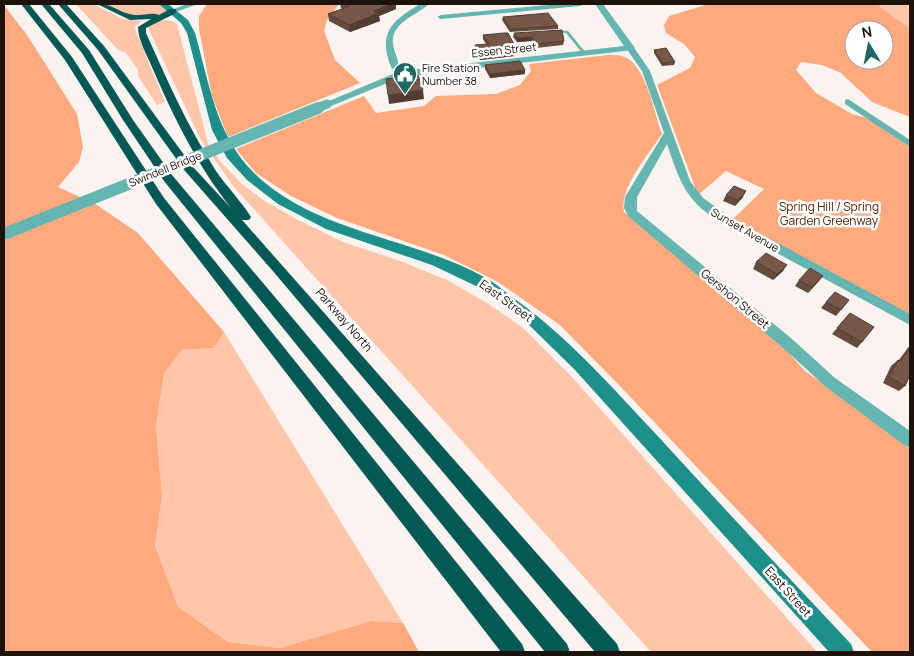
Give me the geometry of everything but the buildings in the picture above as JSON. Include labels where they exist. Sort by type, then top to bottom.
[{"type":"highway","points":[[26,4],[69,59],[160,201],[514,652]]},
{"type":"highway","points":[[45,4],[86,52],[128,120],[168,178],[559,652]]},
{"type":"highway","name":"Parkway North","points":[[62,4],[101,48],[188,169],[276,267],[609,652]]},
{"type":"highway","points":[[101,4],[134,18],[174,11]]},
{"type":"highway","points":[[174,11],[147,23],[142,27],[142,32],[191,141],[228,197],[275,250],[276,267]]},
{"type":"main road","name":"East Street","points":[[163,4],[174,11],[185,22],[191,32],[217,130],[232,156],[251,177],[282,201],[331,226],[437,262],[481,282],[532,319],[581,365],[843,652]]},
{"type":"street","points":[[174,11],[194,4]]},
{"type":"street","points":[[398,70],[389,37],[392,30],[402,19],[425,4]]},
{"type":"street","points":[[441,17],[580,4]]},
{"type":"street","name":"Sunset Avenue","points":[[599,4],[646,71],[685,181],[695,198],[710,211],[910,320]]},
{"type":"street","name":"Essen Street","points":[[327,104],[398,70],[586,54],[630,48]]},
{"type":"street","points":[[848,102],[910,144]]},
{"type":"street","name":"Swindell Bridge","points":[[4,234],[327,104]]},
{"type":"street","points":[[872,120],[886,116]]},
{"type":"street","name":"Gershon Street","points":[[669,132],[631,197],[630,208],[632,214],[787,343],[830,382],[910,440]]},
{"type":"lane","points":[[546,31],[564,31],[586,54]]},
{"type":"shaded area","points":[[76,4],[93,4],[123,19],[142,21],[136,25],[135,29],[165,102],[157,105],[138,76],[138,70],[126,53],[118,50]]},
{"type":"shaded area","points":[[101,4],[163,4],[173,11],[154,17],[126,16]]},
{"type":"shaded area","points":[[877,4],[910,4],[910,28],[890,16]]},
{"type":"shaded area","points":[[161,20],[172,21],[177,24],[208,143],[220,161],[242,184],[263,200],[343,242],[403,262],[449,281],[487,303],[522,327],[571,376],[817,652],[651,652],[234,187],[201,140],[149,30],[148,26]]},
{"type":"shaded area","points":[[224,332],[403,623],[371,621],[280,648],[228,642],[178,608],[155,546],[162,496],[156,426],[164,372],[182,350],[214,348]]},
{"type":"green space","points":[[207,4],[339,4],[327,20],[324,31],[335,60],[360,83],[228,137],[212,96],[199,29],[199,16]]},
{"type":"green space","name":"Spring Hill / Spring Garden Greenway","points":[[709,4],[877,4],[910,28],[910,117],[872,102],[841,73],[822,65],[801,62],[796,70],[816,93],[852,114],[867,118],[910,147],[910,315],[732,220],[764,189],[726,171],[698,195],[657,85],[690,68],[695,57],[685,45],[666,33],[664,25],[669,16]]},
{"type":"green space","points":[[4,5],[27,35],[77,114],[83,147],[79,162],[58,187],[97,205],[138,233],[224,332],[214,348],[182,350],[164,373],[156,426],[162,496],[155,546],[178,607],[228,642],[280,648],[371,621],[403,623],[419,652],[4,652]]},
{"type":"green space","points":[[608,55],[626,58],[637,67],[650,95],[662,134],[630,182],[626,192],[624,212],[776,339],[805,371],[900,436],[910,446],[910,652],[872,652],[560,325],[498,282],[444,255],[337,218],[291,196],[256,173],[236,149],[364,96],[376,113],[424,106],[436,96],[496,94],[520,85],[531,71],[529,64]]},
{"type":"place","name":"Fire Station Number 38","points":[[405,95]]}]
